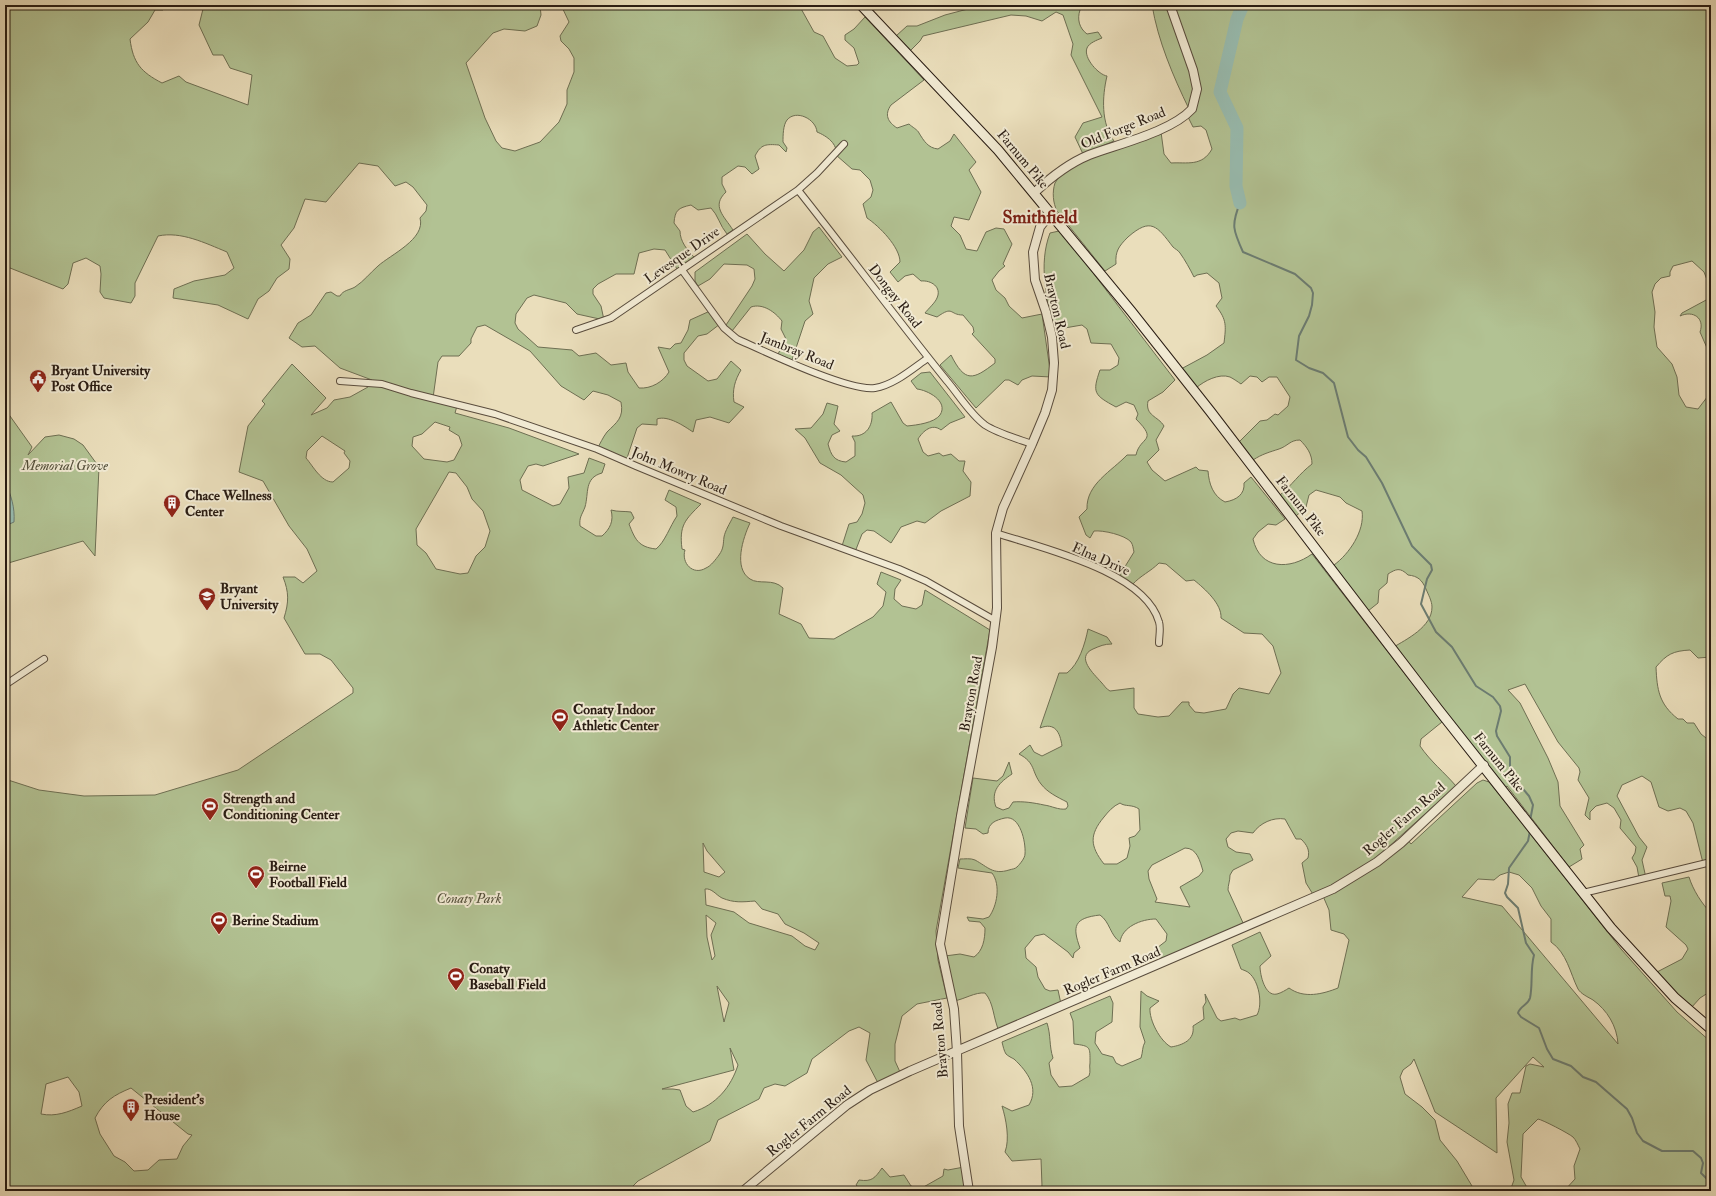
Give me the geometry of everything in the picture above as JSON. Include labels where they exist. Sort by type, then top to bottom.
[{"type":"main road","name":"Farnum Pike","points":[[862,5],[998,150],[1131,312],[1200,399],[1438,709],[1484,765],[1611,928],[1669,993],[1711,1029]]},
{"type":"street","name":"Old Forge Road","points":[[1034,194],[1053,175],[1070,165],[1088,156],[1155,131],[1192,110],[1197,89],[1193,70],[1170,5]]},
{"type":"street","points":[[798,190],[818,173],[844,144]]},
{"type":"street","name":"Levesque Drive","points":[[576,330],[611,318],[798,190]]},
{"type":"street","name":"Dongay Road","points":[[798,190],[858,268],[889,305],[928,358],[970,409],[985,425],[1032,444]]},
{"type":"street","name":"Brayton Road","points":[[969,1191],[959,1126],[954,1009],[940,944],[996,621],[996,533],[1006,502],[1045,414],[1052,390],[1054,370],[1052,337],[1046,312],[1035,280],[1033,252],[1040,227],[1050,214]]},
{"type":"street","name":"Jambray Road","points":[[682,270],[724,328],[737,339],[833,379],[857,387],[874,388],[891,383],[928,358]]},
{"type":"street","name":"John Mowry Road","points":[[340,381],[382,384],[411,393],[495,414],[597,448],[636,466],[781,526],[899,569],[926,581],[996,621]]},
{"type":"street","name":"Elna Drive","points":[[996,533],[1078,560],[1111,573],[1134,587],[1152,606],[1159,622],[1160,643]]},
{"type":"street","points":[[5,685],[44,659]]},
{"type":"street","name":"Rogler Farm Road","points":[[743,1191],[847,1105],[870,1090],[910,1071],[1334,889],[1377,862],[1401,843],[1484,765]]},
{"type":"street","points":[[1583,894],[1711,862]]},
{"type":"green space","name":"Conaty Park","points":[[5,5],[167,5],[163,10],[155,10],[148,22],[130,39],[133,54],[143,71],[162,83],[179,76],[186,82],[248,105],[252,75],[230,68],[223,55],[213,55],[199,25],[204,5],[540,5],[541,15],[537,26],[525,31],[504,29],[493,33],[466,63],[485,118],[496,141],[502,148],[515,151],[540,142],[559,122],[567,104],[567,90],[574,72],[574,58],[569,49],[561,41],[560,36],[569,22],[561,5],[799,5],[814,32],[823,36],[835,58],[847,66],[857,65],[859,63],[854,48],[845,40],[845,35],[854,29],[865,17],[924,80],[891,105],[887,115],[889,121],[897,128],[909,124],[917,131],[927,144],[938,149],[950,141],[954,134],[976,162],[969,170],[981,192],[969,220],[954,217],[951,226],[960,235],[966,249],[977,251],[986,232],[996,228],[1004,229],[1012,244],[1003,264],[1005,266],[992,280],[996,290],[1005,298],[1009,306],[1022,318],[1042,314],[1051,377],[1032,376],[1022,380],[1018,385],[1009,380],[1005,380],[976,408],[940,365],[951,355],[961,370],[970,376],[981,373],[987,369],[995,363],[995,359],[972,334],[974,332],[973,327],[963,315],[955,314],[949,311],[942,313],[937,317],[925,313],[937,298],[938,291],[935,285],[921,281],[913,274],[905,276],[898,282],[890,272],[900,262],[897,250],[883,231],[867,218],[863,204],[871,197],[873,190],[870,180],[860,170],[852,169],[836,155],[834,144],[828,138],[817,132],[813,123],[805,117],[795,115],[787,120],[785,125],[783,142],[787,148],[786,152],[779,145],[764,146],[759,149],[755,156],[759,169],[752,174],[745,167],[738,166],[722,177],[722,184],[726,192],[720,202],[720,211],[733,230],[727,234],[711,208],[698,210],[691,205],[683,207],[676,212],[674,223],[680,231],[684,245],[694,257],[677,269],[665,250],[654,249],[639,253],[634,274],[616,274],[598,284],[593,289],[593,294],[601,306],[604,320],[577,314],[566,303],[534,295],[527,298],[516,314],[515,323],[518,329],[538,347],[572,350],[579,356],[596,353],[611,365],[626,363],[628,372],[639,388],[643,388],[656,384],[669,372],[658,347],[670,349],[675,344],[681,343],[688,330],[690,320],[710,311],[720,324],[707,334],[698,336],[684,353],[684,360],[687,366],[708,381],[717,379],[731,361],[741,370],[734,385],[733,398],[734,402],[744,407],[729,423],[710,417],[696,420],[693,432],[666,418],[657,419],[657,425],[642,424],[637,428],[626,461],[597,449],[606,434],[621,416],[621,402],[608,395],[593,391],[584,400],[561,386],[530,351],[485,325],[477,327],[471,339],[471,343],[459,356],[442,356],[438,362],[433,398],[457,406],[455,413],[509,428],[579,454],[543,466],[536,464],[528,466],[520,480],[522,490],[553,506],[560,504],[569,488],[568,477],[584,473],[589,458],[605,464],[602,473],[592,478],[590,482],[585,507],[580,520],[580,526],[596,536],[602,536],[609,528],[612,521],[611,510],[631,512],[634,518],[629,524],[635,538],[641,544],[656,549],[665,538],[677,516],[676,507],[665,500],[669,490],[701,504],[684,524],[682,528],[681,541],[682,549],[685,550],[684,555],[686,564],[693,569],[701,570],[712,564],[721,553],[725,532],[733,517],[750,523],[742,544],[741,552],[742,568],[745,574],[754,581],[771,582],[783,588],[779,614],[801,624],[809,638],[834,639],[873,617],[883,606],[886,592],[877,584],[881,572],[901,580],[895,589],[894,599],[902,606],[916,609],[922,605],[925,590],[990,630],[936,931],[938,960],[947,998],[917,1004],[902,1016],[895,1044],[895,1061],[900,1072],[878,1083],[866,1060],[870,1033],[859,1027],[849,1031],[812,1059],[807,1073],[785,1086],[775,1084],[764,1088],[759,1099],[718,1120],[710,1141],[638,1181],[628,1191],[5,1191],[5,779],[39,790],[84,796],[155,795],[238,770],[353,693],[353,688],[331,660],[320,654],[305,654],[284,618],[288,597],[283,577],[295,577],[303,583],[317,571],[307,549],[289,526],[263,481],[239,472],[248,426],[265,404],[262,401],[292,364],[326,398],[311,415],[327,408],[334,400],[350,397],[368,387],[372,380],[340,368],[315,346],[302,347],[289,338],[298,323],[311,315],[326,293],[331,292],[337,296],[340,296],[345,291],[355,287],[378,266],[413,240],[418,233],[420,218],[426,211],[427,205],[413,187],[406,182],[395,186],[378,166],[359,163],[326,202],[305,199],[294,228],[281,245],[290,259],[289,269],[277,278],[269,291],[258,299],[248,319],[218,305],[173,298],[174,289],[194,281],[225,275],[234,268],[227,252],[184,236],[158,236],[135,283],[135,296],[131,303],[104,298],[100,292],[100,266],[86,258],[73,263],[68,284],[63,289],[5,266]],"holes":[[[435,422],[450,427],[449,430],[459,436],[462,445],[454,460],[447,462],[424,459],[412,446],[413,437],[422,434]],[[322,436],[345,451],[344,453],[350,461],[349,468],[333,482],[321,477],[306,458],[307,451]],[[449,472],[456,473],[467,487],[472,499],[483,511],[490,531],[485,547],[476,556],[468,573],[460,574],[436,569],[426,553],[417,545],[416,529]],[[703,843],[707,851],[725,872],[719,877],[704,872]],[[705,889],[710,890],[722,898],[730,901],[755,901],[762,909],[778,914],[785,924],[804,933],[819,943],[815,950],[805,946],[792,936],[749,923],[734,912],[706,905]],[[706,915],[716,923],[711,935],[715,956],[712,960],[707,937]],[[717,986],[729,1003],[724,1022]],[[730,1048],[738,1065],[731,1081],[722,1094],[709,1105],[693,1112],[686,1106],[680,1090],[662,1089],[734,1070]],[[68,1077],[79,1092],[82,1106],[62,1113],[46,1115],[41,1114],[46,1084]],[[131,1088],[188,1134],[192,1135],[183,1146],[177,1159],[159,1160],[148,1170],[134,1171],[125,1162],[114,1156],[100,1134],[95,1118],[98,1112],[110,1099]]]},
{"type":"green space","points":[[983,5],[1077,5],[1080,10],[1079,20],[1082,29],[1087,34],[1098,32],[1102,38],[1089,45],[1086,52],[1092,65],[1100,73],[1107,76],[1104,92],[1104,110],[1107,126],[1114,141],[1083,154],[1075,137],[1083,123],[1102,117],[1071,55],[1073,44],[1063,15],[1056,12],[1042,21],[1026,16],[1011,15],[923,36],[910,51],[896,36],[907,26],[917,26],[945,15]]},
{"type":"green space","points":[[1152,5],[1711,5],[1711,290],[1704,272],[1692,261],[1673,266],[1670,276],[1661,278],[1655,284],[1652,292],[1657,347],[1672,364],[1677,377],[1679,395],[1686,407],[1698,409],[1711,392],[1711,657],[1698,658],[1690,650],[1679,651],[1667,656],[1656,667],[1658,690],[1667,708],[1678,719],[1683,719],[1687,723],[1694,723],[1701,734],[1711,742],[1711,862],[1703,863],[1693,823],[1686,811],[1680,808],[1668,811],[1659,807],[1651,782],[1642,776],[1622,785],[1617,796],[1639,837],[1647,847],[1642,860],[1646,878],[1639,878],[1637,867],[1632,858],[1636,847],[1620,828],[1621,820],[1614,808],[1607,803],[1596,806],[1590,812],[1590,820],[1585,815],[1589,798],[1578,780],[1580,772],[1579,768],[1558,742],[1525,684],[1508,690],[1520,703],[1548,758],[1558,782],[1560,806],[1584,845],[1580,849],[1582,859],[1569,867],[1507,786],[1503,789],[1392,648],[1418,632],[1428,621],[1432,607],[1423,583],[1417,577],[1408,575],[1400,570],[1391,572],[1388,574],[1387,583],[1379,590],[1378,603],[1368,611],[1334,565],[1345,555],[1355,541],[1361,526],[1362,511],[1346,503],[1340,497],[1316,490],[1309,495],[1306,507],[1296,516],[1280,495],[1312,464],[1309,451],[1305,445],[1300,440],[1294,441],[1282,448],[1253,460],[1239,442],[1260,421],[1267,420],[1275,414],[1278,415],[1288,406],[1290,397],[1277,377],[1269,377],[1262,382],[1257,377],[1250,376],[1241,384],[1230,377],[1221,376],[1207,380],[1196,388],[1181,369],[1207,355],[1224,343],[1225,323],[1216,306],[1222,298],[1219,283],[1207,273],[1194,277],[1179,252],[1158,229],[1148,226],[1142,227],[1125,240],[1117,252],[1116,264],[1105,271],[1057,211],[1053,197],[1053,190],[1055,183],[1061,175],[1073,167],[1103,153],[1161,132],[1164,154],[1171,163],[1188,163],[1199,161],[1204,159],[1212,149],[1206,130],[1201,126],[1193,127],[1187,115],[1189,109],[1167,58],[1158,32]]},
{"type":"green space","points":[[819,227],[842,257],[828,264],[814,278],[809,301],[813,314],[805,321],[792,360],[778,354],[786,339],[781,329],[782,321],[776,314],[768,309],[760,306],[751,307],[732,331],[726,325],[752,286],[755,279],[754,269],[747,265],[724,264],[710,279],[698,286],[695,281],[695,272],[747,234],[765,254],[784,271],[804,250],[813,232]]},
{"type":"green space","points":[[1059,231],[1064,235],[1175,380],[1163,392],[1148,401],[1148,410],[1164,426],[1156,440],[1159,450],[1147,462],[1152,470],[1165,481],[1196,467],[1199,470],[1208,471],[1212,489],[1217,496],[1225,502],[1237,498],[1242,493],[1244,483],[1251,477],[1285,519],[1276,525],[1268,524],[1258,532],[1253,539],[1262,557],[1269,562],[1286,564],[1294,563],[1312,554],[1442,722],[1421,739],[1420,746],[1456,786],[1375,859],[1314,896],[1306,883],[1302,863],[1308,858],[1308,848],[1301,839],[1296,839],[1285,819],[1271,820],[1259,826],[1253,833],[1238,831],[1231,833],[1226,839],[1228,847],[1236,852],[1250,854],[1253,860],[1233,870],[1230,875],[1228,886],[1228,890],[1244,925],[1162,960],[1157,948],[1166,941],[1167,934],[1156,919],[1144,920],[1128,928],[1124,932],[1120,942],[1114,936],[1106,921],[1100,915],[1085,918],[1077,924],[1076,934],[1080,948],[1074,953],[1073,958],[1068,952],[1044,934],[1035,936],[1025,948],[1026,958],[1036,967],[1038,977],[1045,989],[1050,991],[1058,990],[1061,1004],[999,1031],[992,1006],[985,993],[954,1001],[945,956],[960,954],[974,957],[980,951],[985,936],[985,928],[980,922],[969,921],[967,917],[983,919],[989,917],[994,907],[997,895],[995,878],[992,873],[958,868],[960,859],[973,859],[991,870],[999,872],[1016,868],[1025,856],[1021,830],[1015,821],[1010,818],[993,822],[989,827],[988,833],[983,834],[976,829],[965,828],[973,778],[997,781],[1003,776],[1009,762],[1012,774],[1000,784],[995,792],[994,801],[996,807],[1003,810],[1009,808],[1013,802],[1021,802],[1066,809],[1068,806],[1067,802],[1043,787],[1031,764],[1019,754],[1030,745],[1034,752],[1042,756],[1062,746],[1060,736],[1053,727],[1045,726],[1040,728],[1059,673],[1067,673],[1075,664],[1083,647],[1088,629],[1107,637],[1112,644],[1100,646],[1088,652],[1086,661],[1088,666],[1094,675],[1110,691],[1134,688],[1134,708],[1138,714],[1158,717],[1169,716],[1182,702],[1189,702],[1189,705],[1195,712],[1204,713],[1226,709],[1233,694],[1239,688],[1269,694],[1281,673],[1273,646],[1262,634],[1244,633],[1221,618],[1221,613],[1216,602],[1208,592],[1194,580],[1186,581],[1166,564],[1159,563],[1132,585],[1118,578],[1134,552],[1131,542],[1119,535],[1103,531],[1094,531],[1090,538],[1086,535],[1079,517],[1087,509],[1088,500],[1095,485],[1127,455],[1136,455],[1147,435],[1143,426],[1136,419],[1138,414],[1134,405],[1126,402],[1116,407],[1103,399],[1097,393],[1096,384],[1100,370],[1110,370],[1118,365],[1119,358],[1111,344],[1091,343],[1087,329],[1082,325],[1053,330],[1046,294],[1044,269],[1046,245],[1050,233]],"holes":[[[1120,803],[1139,809],[1140,830],[1135,836],[1129,838],[1130,846],[1127,858],[1117,864],[1104,864],[1096,852],[1093,840],[1094,835],[1099,823],[1113,807]],[[1185,848],[1192,850],[1195,853],[1199,859],[1203,871],[1199,876],[1180,887],[1190,907],[1155,902],[1157,899],[1149,879],[1148,871],[1152,865]]]},
{"type":"green space","points":[[1711,293],[1711,351],[1707,348],[1700,332],[1701,323],[1697,316],[1685,314],[1680,316],[1682,313],[1708,299]]},
{"type":"green space","points":[[930,372],[965,417],[950,423],[941,430],[934,427],[928,429],[922,433],[918,439],[923,452],[928,456],[939,453],[943,456],[951,454],[959,461],[965,461],[963,471],[971,482],[970,496],[941,511],[925,523],[917,521],[901,527],[891,543],[874,531],[867,530],[862,534],[855,552],[841,549],[849,524],[857,522],[862,514],[865,503],[863,495],[841,475],[820,463],[805,438],[795,429],[811,428],[823,414],[827,403],[838,406],[834,424],[840,431],[832,435],[828,444],[830,451],[836,459],[846,462],[855,456],[855,442],[852,436],[865,433],[870,426],[872,413],[891,402],[903,423],[907,426],[930,422],[940,415],[942,405],[936,397],[917,389],[911,381],[921,373]]},
{"type":"green space","name":"Memorial Grove","points":[[5,409],[32,447],[28,455],[45,437],[59,435],[74,439],[83,445],[99,467],[95,556],[83,541],[5,564]]},
{"type":"green space","points":[[1483,780],[1489,782],[1621,949],[1677,1012],[1711,1042],[1711,1191],[1564,1191],[1575,1179],[1574,1166],[1580,1149],[1573,1137],[1538,1119],[1523,1134],[1521,1177],[1529,1191],[1510,1191],[1514,1180],[1507,1142],[1509,1123],[1508,1104],[1512,1093],[1520,1093],[1526,1066],[1530,1064],[1544,1067],[1533,1057],[1496,1098],[1497,1153],[1435,1112],[1414,1059],[1411,1064],[1403,1070],[1400,1077],[1405,1094],[1422,1107],[1435,1120],[1440,1140],[1457,1161],[1475,1191],[1033,1191],[1042,1186],[1041,1159],[1012,1161],[1005,1152],[1007,1135],[1002,1106],[1012,1111],[1029,1105],[1032,1099],[1032,1086],[1024,1069],[1014,1059],[1006,1054],[1002,1042],[1047,1023],[1053,1058],[1049,1063],[1051,1075],[1059,1087],[1072,1086],[1089,1076],[1090,1058],[1087,1047],[1074,1044],[1073,1021],[1070,1013],[1110,996],[1113,1003],[1112,1022],[1096,1032],[1095,1043],[1102,1054],[1113,1057],[1116,1063],[1122,1066],[1141,1058],[1142,1056],[1145,1042],[1140,1027],[1141,991],[1147,996],[1159,1001],[1150,1008],[1151,1018],[1159,1035],[1171,1047],[1180,1045],[1187,1041],[1192,1035],[1193,1026],[1204,1019],[1203,1007],[1206,1002],[1205,994],[1217,1018],[1221,1021],[1235,1018],[1240,1020],[1257,1015],[1260,1005],[1258,987],[1248,972],[1241,969],[1232,945],[1260,932],[1271,956],[1260,966],[1262,980],[1269,992],[1277,994],[1289,988],[1301,993],[1320,994],[1338,988],[1349,940],[1344,934],[1331,930],[1329,910],[1323,896],[1407,839],[1411,844],[1477,783]],"holes":[[[1509,872],[1519,875],[1532,888],[1541,906],[1551,919],[1551,942],[1564,957],[1579,991],[1598,1004],[1607,1014],[1616,1031],[1618,1044],[1502,906],[1462,897],[1478,879],[1494,880],[1500,875]]]},
{"type":"green space","points":[[1689,877],[1698,896],[1711,913],[1711,991],[1700,998],[1691,1008],[1657,972],[1682,959],[1688,949],[1686,945],[1666,927],[1671,901],[1670,896],[1665,896],[1662,883]]},
{"type":"green space","points":[[964,1167],[969,1191],[863,1191],[856,1185],[859,1180],[870,1180],[882,1168],[890,1177],[904,1175],[911,1186],[920,1189],[943,1176],[944,1169],[948,1170]]},
{"type":"water","points":[[5,482],[12,501],[14,522],[5,526]]},
{"type":"waterway","points":[[1240,203],[1236,186],[1237,128],[1220,92],[1237,19],[1243,5]]},
{"type":"waterway","points":[[1240,203],[1235,217],[1234,228],[1243,252],[1295,274],[1311,288],[1313,293],[1312,305],[1309,316],[1299,336],[1296,360],[1309,368],[1323,373],[1334,383],[1348,437],[1358,450],[1366,457],[1382,483],[1412,546],[1431,565],[1432,570],[1427,579],[1421,604],[1436,632],[1452,647],[1476,686],[1493,697],[1500,706],[1501,711],[1496,731],[1497,736],[1510,757],[1512,776],[1529,796],[1533,805],[1530,821]]},
{"type":"waterway","points":[[1530,831],[1528,841],[1509,868],[1508,884],[1505,893],[1518,908],[1526,943],[1534,955],[1530,998],[1518,1013],[1521,1017],[1539,1028],[1547,1049],[1553,1059],[1571,1066],[1583,1077],[1596,1082],[1627,1109],[1637,1133],[1643,1141],[1662,1151],[1693,1151],[1701,1158],[1703,1163],[1701,1173],[1708,1180],[1707,1191]]},
{"type":"place","name":"Bryant University Post Office","points":[[38,393]]},
{"type":"place","name":"Chace Wellness Center","points":[[172,518]]},
{"type":"place","name":"Bryant University","points":[[207,611]]},
{"type":"place","name":"Conaty Indoor Athletic Center","points":[[560,732]]},
{"type":"place","name":"Strength and Conditioning Center","points":[[210,821]]},
{"type":"place","name":"Beirne Football Field","points":[[256,889]]},
{"type":"place","name":"Berine Stadium","points":[[219,935]]},
{"type":"place","name":"Conaty Baseball Field","points":[[456,991]]},
{"type":"place","name":"President's House","points":[[131,1122]]},
{"type":"district","name":"Smithfield","points":[[1040,217]]}]
